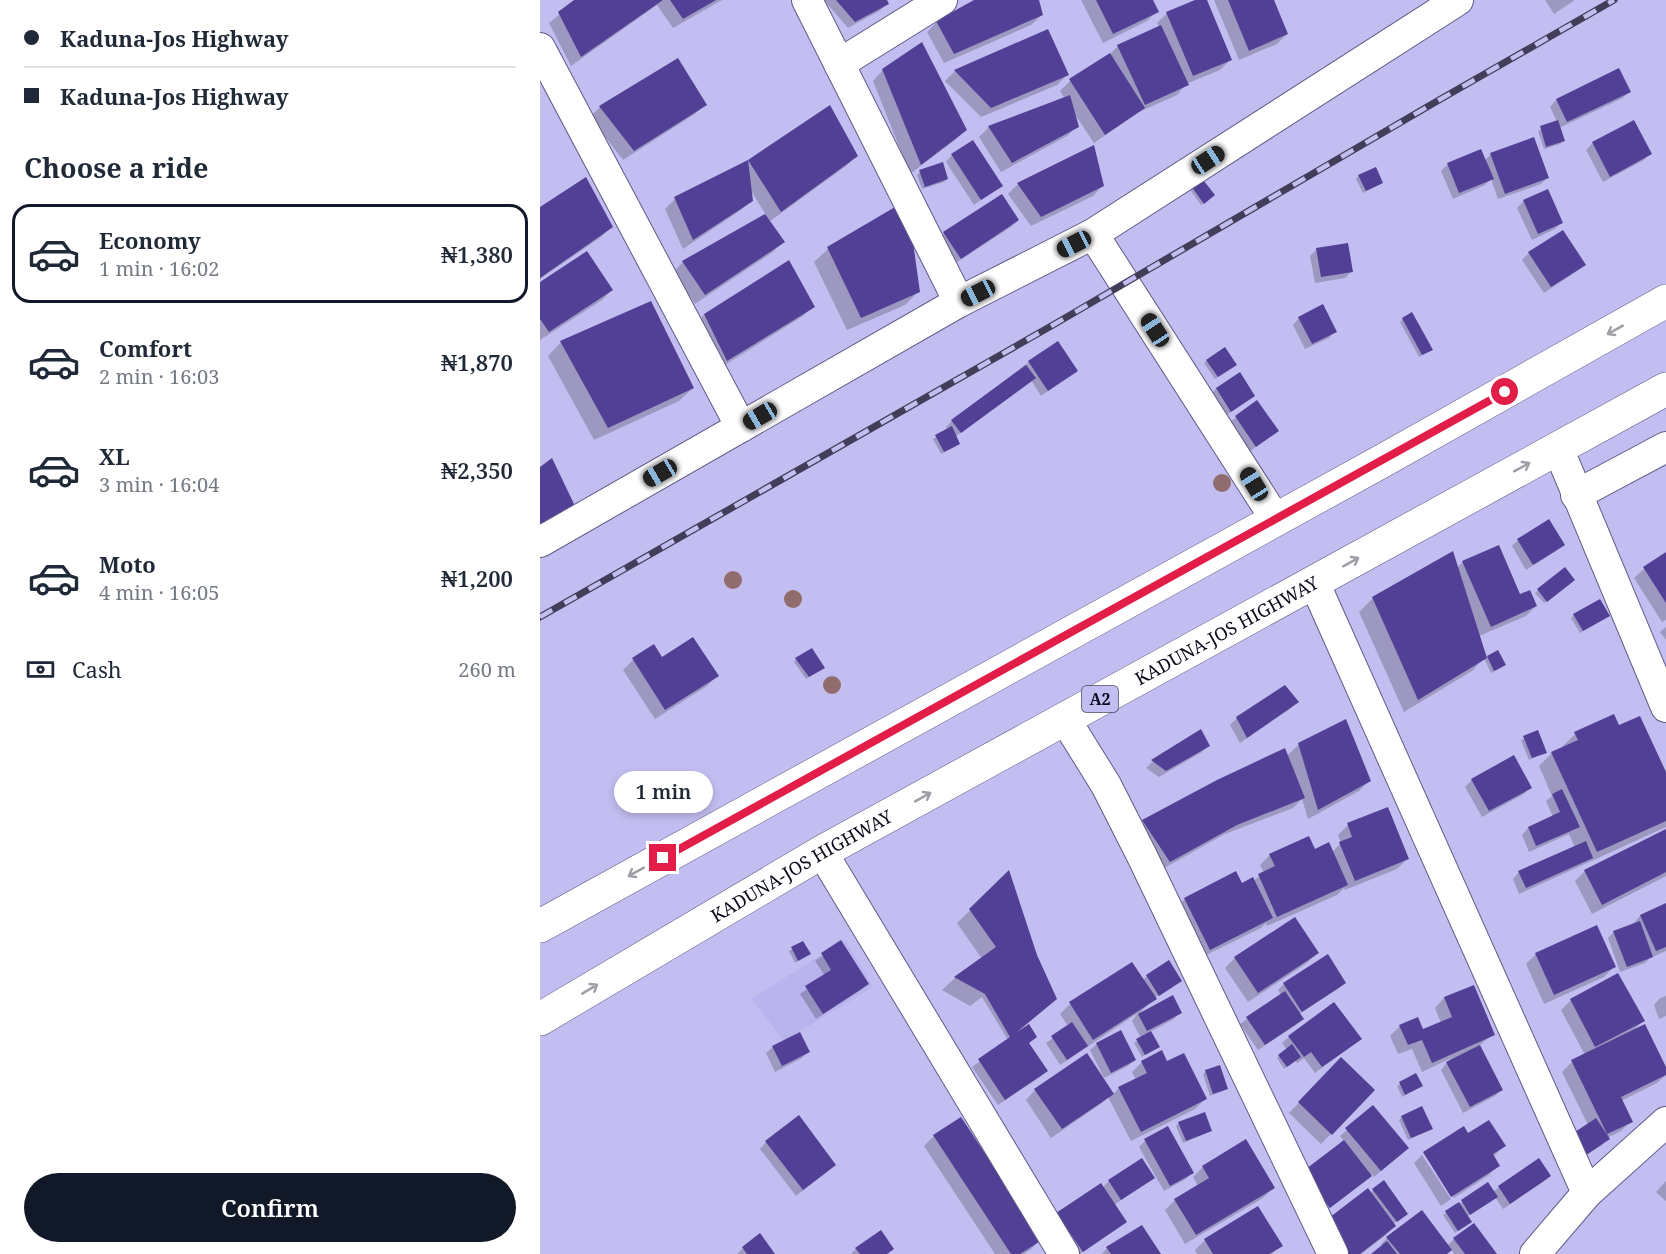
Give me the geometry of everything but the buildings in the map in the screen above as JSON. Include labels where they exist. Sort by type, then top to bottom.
[{"type":"highway","points":[[540,926],[1276,520],[1666,301]]},
{"type":"highway","name":"KADUNA-JOS HIGHWAY","points":[[540,1019],[822,852],[1666,389]]},
{"type":"street","points":[[807,0],[959,302]]},
{"type":"street","points":[[839,64],[942,0]]},
{"type":"street","points":[[540,542],[959,302],[1093,234],[1458,0]]},
{"type":"street","points":[[540,48],[741,427]]},
{"type":"street","points":[[1093,234],[1276,520]]},
{"type":"street","points":[[1576,495],[1666,447]]},
{"type":"street","points":[[1558,448],[1666,706]]},
{"type":"street","points":[[1314,582],[1587,1193]]},
{"type":"street","points":[[1065,719],[1106,785],[1142,856],[1333,1254]]},
{"type":"street","points":[[822,852],[1064,1254]]},
{"type":"street","points":[[1535,1254],[1587,1193],[1666,1122]]},
{"type":"shaded area","points":[[845,940],[873,987],[784,1041],[751,999]]},
{"type":"railway","points":[[540,617],[1053,325],[1614,0]]},
{"type":"route","points":[[663,858],[1505,392]]}]
